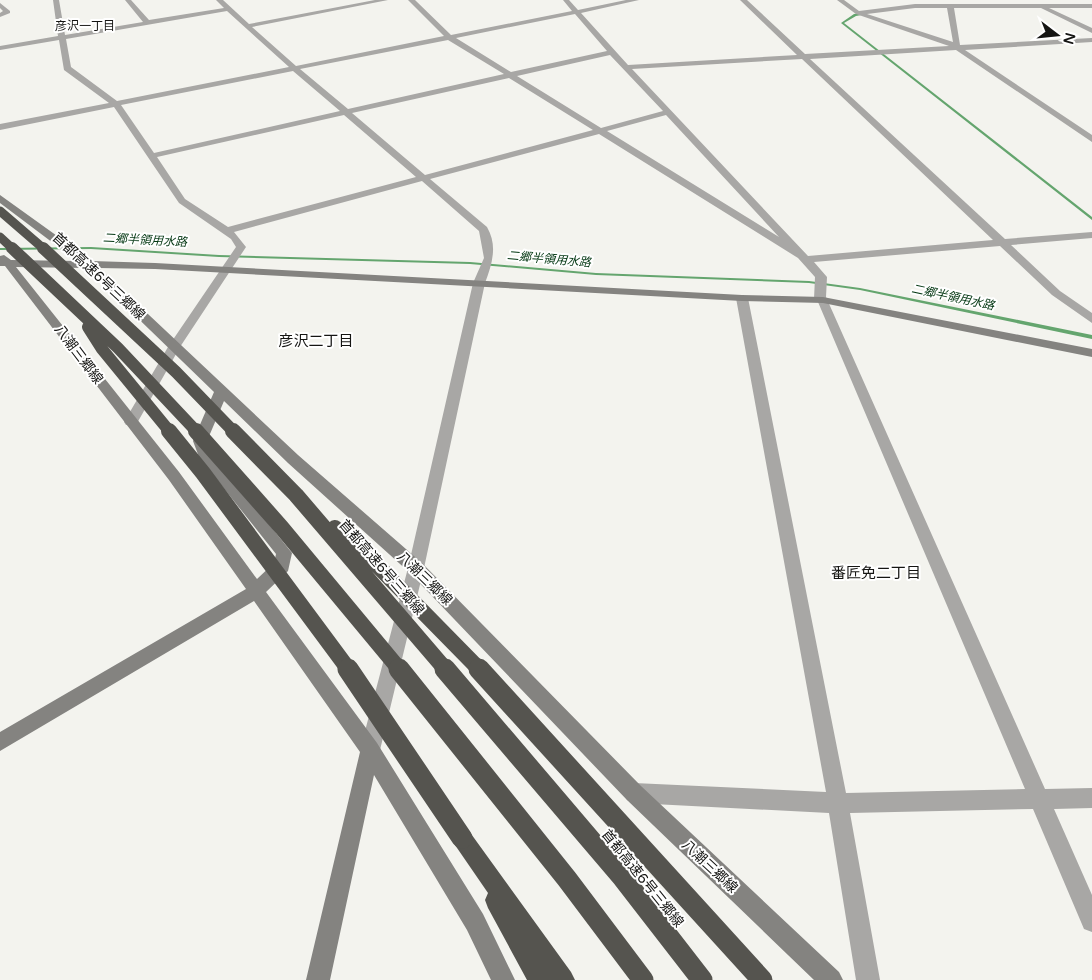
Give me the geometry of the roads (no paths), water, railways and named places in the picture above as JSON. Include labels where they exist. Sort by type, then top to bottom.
[{"type":"highway","name":"首都高速6号三郷線","points":[[0,211],[71,272],[176,372],[296,494],[623,878],[702,980]]},
{"type":"highway","points":[[0,237],[71,302],[218,454],[368,630],[594,912],[643,980]]},
{"type":"highway","points":[[71,302],[102,349],[203,473],[358,683],[462,838],[563,980]]},
{"type":"highway","points":[[296,494],[370,558],[452,639],[762,980]]},
{"type":"highway","points":[[462,838],[540,980]]},
{"type":"main road","name":"八潮三郷線","points":[[0,198],[88,264],[292,459],[416,568],[634,793],[831,980]]},
{"type":"main road","name":"八潮三郷線","points":[[3,260],[174,476],[370,750],[475,922],[503,980]]},
{"type":"main road","points":[[3,260],[479,282],[742,298],[821,299],[1092,354]]},
{"type":"main road","points":[[0,742],[256,592],[282,566],[284,553],[230,483],[204,454],[200,441],[221,391]]},
{"type":"main road","points":[[318,980],[370,750]]},
{"type":"street","points":[[56,0],[67,68],[116,104],[182,201],[235,237],[241,247],[174,346],[131,422]]},
{"type":"street","points":[[128,0],[148,23]]},
{"type":"street","points":[[219,0],[295,68],[483,229],[488,260],[479,282],[416,568],[370,750]]},
{"type":"street","points":[[247,26],[369,1],[385,0]]},
{"type":"street","points":[[411,0],[449,37],[804,258],[1092,235]]},
{"type":"street","points":[[566,0],[575,12],[821,277],[821,299],[1092,921]]},
{"type":"street","points":[[0,127],[636,0]]},
{"type":"street","points":[[743,0],[1056,293],[1092,319]]},
{"type":"street","points":[[840,0],[858,13],[957,48],[1092,139]]},
{"type":"street","points":[[938,0],[949,6]]},
{"type":"street","points":[[1030,0],[1092,31]]},
{"type":"street","points":[[0,5],[8,12],[0,15]]},
{"type":"street","points":[[858,13],[915,6],[1092,6]]},
{"type":"street","points":[[949,6],[957,48]]},
{"type":"street","points":[[0,48],[228,9]]},
{"type":"street","points":[[626,67],[1092,40]]},
{"type":"street","points":[[151,156],[612,52]]},
{"type":"street","points":[[226,231],[669,112]]},
{"type":"street","points":[[742,298],[838,803],[868,980]]},
{"type":"street","points":[[634,793],[838,803],[1092,798]]},
{"type":"waterway","points":[[866,13],[855,15],[842,23],[1092,219]]},
{"type":"waterway","name":"二郷半領用水路","points":[[0,249],[91,248],[219,256],[470,263],[596,274],[809,282],[860,289],[1092,337]]},
{"type":"district","name":"彦沢一丁目","points":[[85,26]]},
{"type":"district","name":"彦沢二丁目","points":[[316,341]]},
{"type":"district","name":"番匠免二丁目","points":[[876,573]]}]
